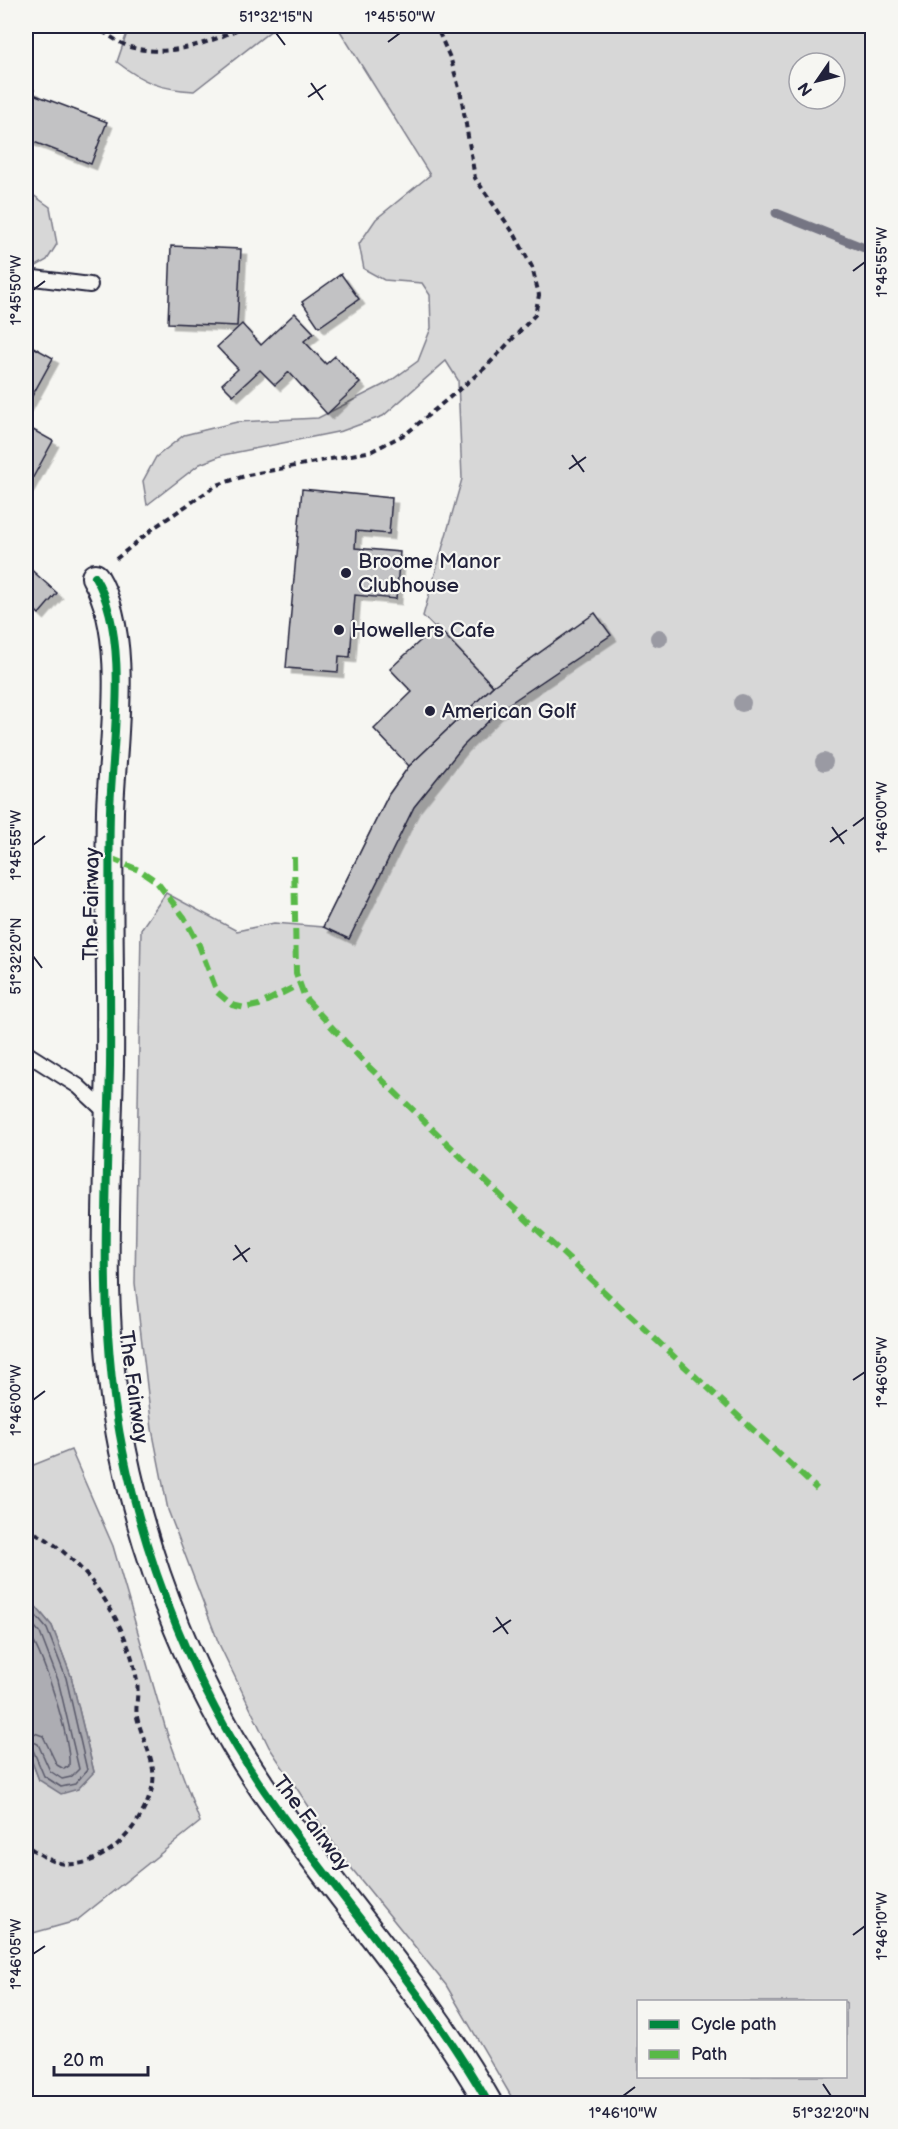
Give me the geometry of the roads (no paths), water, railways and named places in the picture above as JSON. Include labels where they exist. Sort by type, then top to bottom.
[{"type":"street","name":"The Fairway","points":[[95,577],[107,603],[115,645],[110,812],[107,1347],[124,1452],[153,1561],[182,1639],[212,1703],[264,1790],[409,1982],[489,2103]]},
{"type":"lane","points":[[26,277],[90,285]]},
{"type":"lane","points":[[26,1053],[78,1086],[108,1113]]},
{"type":"water","points":[[26,1595],[52,1626],[71,1676],[94,1772],[78,1789],[61,1794],[39,1780],[26,1746]]},
{"type":"waterway","points":[[776,213],[872,251]]},
{"type":"place","name":"Broome Manor Clubhouse","points":[[346,573]]},
{"type":"place","name":"Howellers Cafe","points":[[339,630]]},
{"type":"place","name":"American Golf","points":[[430,711]]}]
